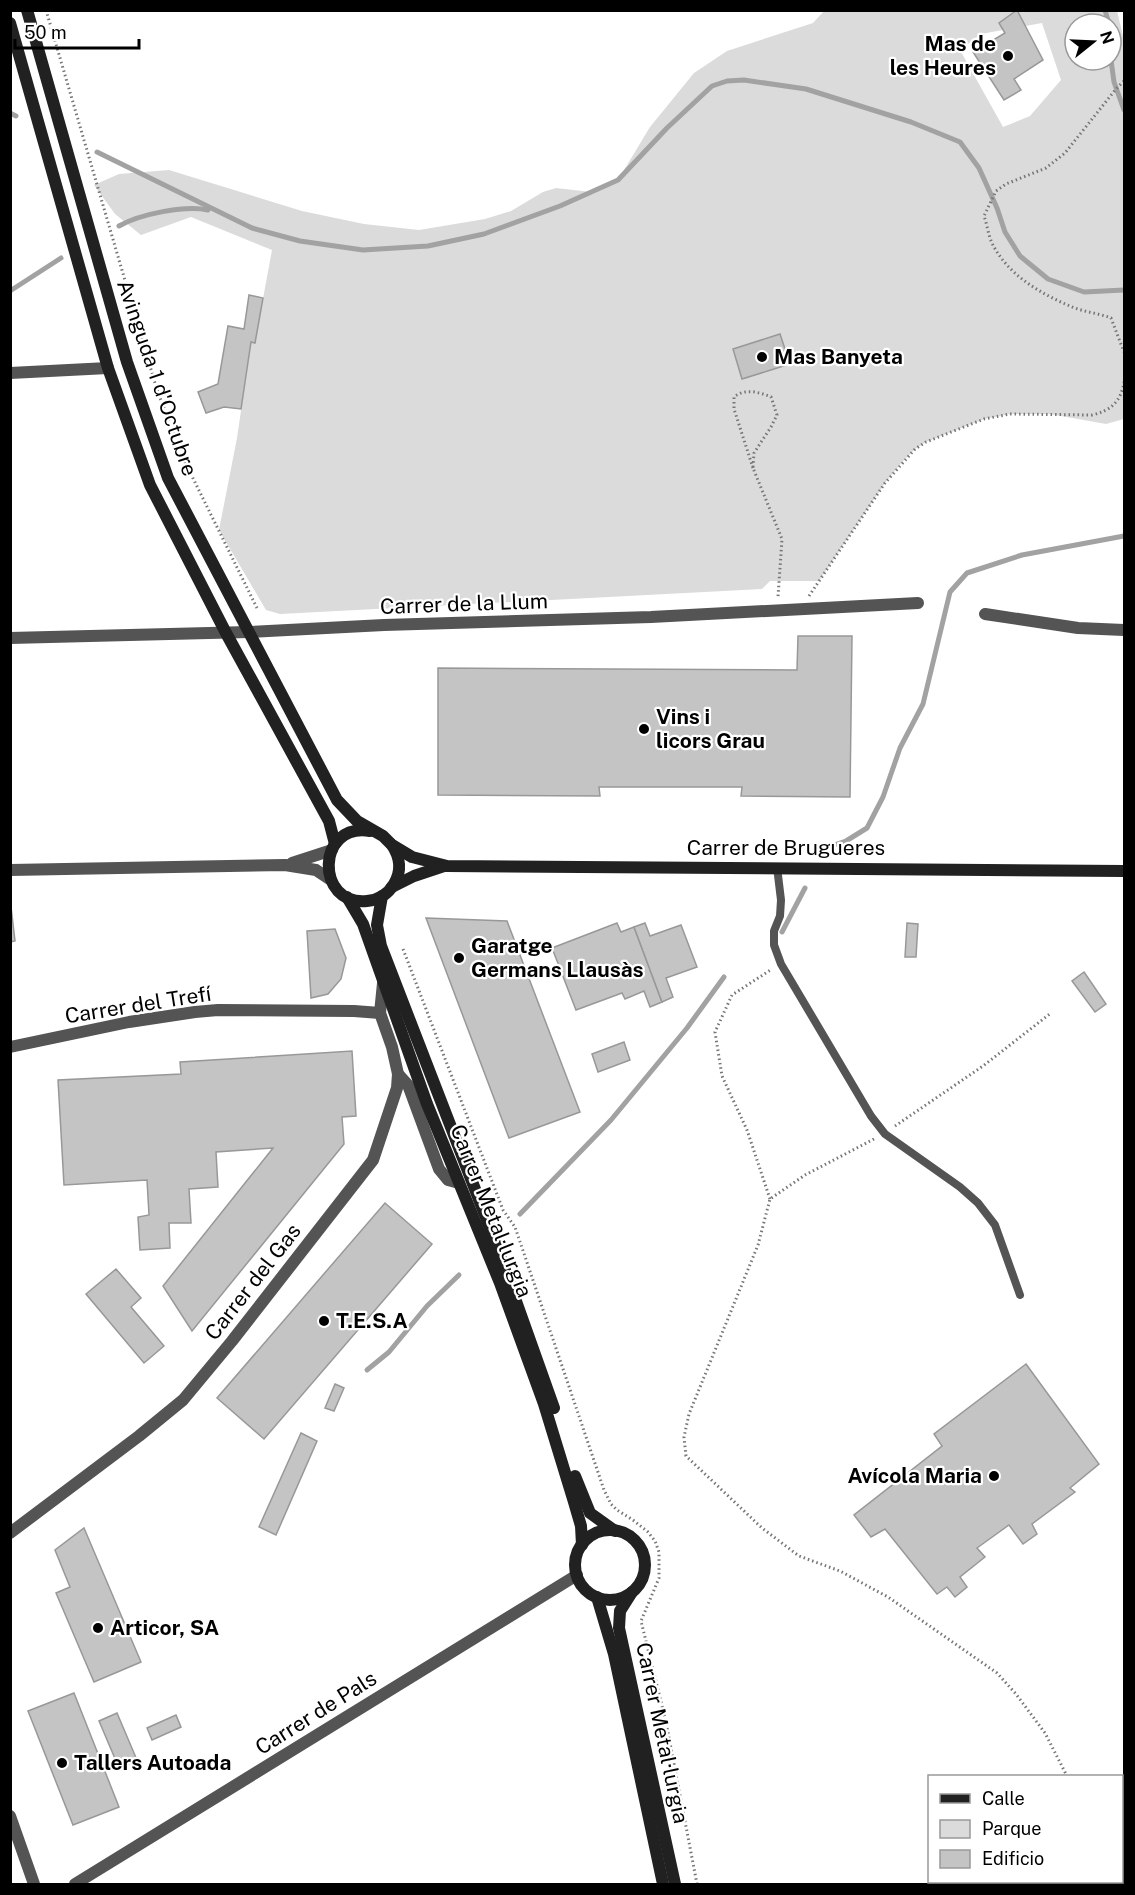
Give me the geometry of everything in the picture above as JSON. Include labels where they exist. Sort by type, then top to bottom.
[{"type":"main road","name":"Avinguda 1 d'Octubre","points":[[27,10],[127,362],[168,478],[337,800],[352,817],[372,831]]},
{"type":"main road","name":"Avinguda 1 d'Octubre","points":[[10,23],[108,368],[150,485],[226,633],[328,822],[333,847]]},
{"type":"main road","points":[[372,831],[383,836],[392,845],[412,857],[447,866],[414,876],[375,899],[361,901],[347,897],[338,890],[331,880],[328,862],[333,847],[351,832],[372,831]]},
{"type":"main road","points":[[392,845],[398,856],[399,869],[392,887]]},
{"type":"main road","name":"Carrer de Brugueres","points":[[447,866],[1125,871]]},
{"type":"main road","name":"Carrer Metal·lurgia","points":[[382,896],[377,925],[381,946],[490,1228],[547,1384],[580,1491],[590,1513],[615,1531]]},
{"type":"main road","name":"Carrer Metal·lurgia","points":[[347,897],[363,924],[427,1104],[500,1283],[544,1404],[581,1526],[582,1545]]},
{"type":"main road","points":[[615,1531],[633,1539],[644,1556],[643,1576],[632,1592],[615,1600],[597,1597],[584,1588],[577,1575],[576,1560],[582,1545],[594,1534],[615,1531]]},
{"type":"main road","name":"Carrer Metal·lurgia","points":[[632,1592],[620,1611],[620,1628],[675,1884]]},
{"type":"main road","name":"Carrer Metal·lurgia","points":[[597,1597],[614,1654],[663,1884]]},
{"type":"street","points":[[10,373],[108,368]]},
{"type":"street","name":"Carrer de la Llum","points":[[10,638],[226,633],[651,617],[918,603]]},
{"type":"street","points":[[985,614],[1078,628],[1125,630]]},
{"type":"street","points":[[285,865],[333,847]]},
{"type":"street","points":[[10,870],[285,865],[316,870],[331,880]]},
{"type":"street","name":"Carrer del Gas","points":[[10,1533],[167,1414],[205,1375],[373,1160],[397,1088],[398,1074],[392,1047],[380,1013],[383,983]]},
{"type":"street","name":"Carrer del Trefí","points":[[10,1047],[129,1022],[195,1012],[218,1010],[380,1013]]},
{"type":"street","points":[[398,1074],[408,1085],[439,1169],[448,1180],[459,1183]]},
{"type":"street","name":"Carrer de Pals","points":[[75,1884],[577,1575]]},
{"type":"street","points":[[10,1816],[34,1884]]},
{"type":"lane","points":[[777,867],[781,900],[780,916],[774,931],[774,945],[781,964],[871,1116],[885,1134],[960,1187],[978,1203],[995,1225],[1020,1295]]},
{"type":"path","points":[[46,10],[157,390],[198,490],[257,608]]},
{"type":"path","points":[[1125,81],[1065,153],[1046,168],[1006,184],[996,191],[984,216],[992,244],[1018,277],[1037,290],[1073,308],[1096,312],[1111,318],[1125,352]]},
{"type":"path","points":[[800,609],[885,483],[915,449],[926,442],[984,419],[1010,414],[1092,415],[1105,412],[1113,407],[1125,382]]},
{"type":"path","points":[[753,468],[754,453],[777,415],[771,397],[757,392],[740,393],[734,397],[734,409],[753,468],[782,539],[778,610]]},
{"type":"path","points":[[403,949],[503,1210],[514,1227],[604,1490],[617,1510],[648,1532],[659,1552],[659,1578],[641,1621],[666,1722],[697,1884]]},
{"type":"path","points":[[781,964],[732,995],[715,1032],[722,1076],[747,1130],[770,1199],[758,1245],[689,1414],[684,1437],[686,1456],[762,1528],[799,1556],[840,1571],[888,1597],[997,1673],[1045,1733],[1066,1775]]},
{"type":"path","points":[[770,1199],[805,1175],[885,1134],[983,1066],[1051,1013]]},
{"type":"green space","points":[[824,11],[1117,11],[1063,12],[1063,72],[1123,72],[1123,36],[1124,419],[1106,424],[1050,414],[1010,414],[984,419],[926,442],[902,462],[885,483],[819,581],[770,581],[762,589],[280,614],[266,610],[219,530],[237,438],[251,342],[255,342],[272,250],[191,217],[141,235],[115,214],[94,185],[119,174],[169,170],[302,211],[364,224],[419,230],[485,219],[511,211],[543,192],[556,188],[591,192],[618,180],[650,127],[694,73],[727,51],[813,23]],"holes":[[[1042,23],[1061,80],[1030,116],[1003,127],[960,50],[981,34]]]},
{"type":"building","name":"Mas de les Heures","points":[[1017,10],[1043,60],[1014,79],[1021,90],[1004,100],[973,52],[1005,33],[999,23]]},
{"type":"building","points":[[249,295],[263,298],[255,343],[251,342],[241,409],[224,407],[206,413],[198,392],[218,384],[228,326],[244,329]]},
{"type":"building","name":"Mas Banyeta","points":[[780,334],[790,364],[742,379],[733,349]]},
{"type":"building","name":"Vins i licors Grau","points":[[798,636],[852,636],[850,797],[741,796],[742,787],[599,787],[600,796],[438,795],[438,668],[797,670]]},
{"type":"building","points":[[10,898],[15,941],[10,942]]},
{"type":"building","points":[[426,918],[507,921],[580,1112],[509,1138]]},
{"type":"building","points":[[617,923],[621,932],[634,927],[662,1002],[650,1007],[644,991],[625,999],[622,993],[576,1010],[552,948]]},
{"type":"building","points":[[645,923],[650,936],[681,925],[697,967],[666,978],[673,997],[662,1002],[634,927]]},
{"type":"building","points":[[907,923],[918,924],[916,957],[905,957]]},
{"type":"building","points":[[335,929],[346,958],[341,979],[328,994],[311,998],[307,931]]},
{"type":"building","points":[[1084,972],[1106,1004],[1095,1012],[1072,981]]},
{"type":"building","points":[[624,1042],[630,1060],[598,1072],[592,1054]]},
{"type":"building","points":[[352,1051],[356,1116],[342,1117],[344,1144],[192,1331],[163,1286],[273,1148],[216,1152],[218,1187],[189,1189],[191,1223],[169,1223],[170,1248],[140,1250],[138,1217],[149,1215],[147,1180],[64,1185],[58,1080],[181,1074],[180,1062]]},
{"type":"building","name":"T.E.S.A","points":[[385,1203],[432,1244],[264,1439],[217,1398]]},
{"type":"building","points":[[116,1269],[141,1298],[131,1307],[164,1346],[144,1363],[86,1294]]},
{"type":"building","name":"Avícola Maria","points":[[1026,1364],[1099,1464],[1070,1488],[1075,1492],[1032,1524],[1037,1534],[1023,1544],[1009,1525],[977,1548],[985,1557],[960,1577],[967,1587],[955,1597],[947,1587],[937,1594],[885,1529],[871,1537],[854,1515],[942,1446],[934,1434]]},
{"type":"building","points":[[335,1384],[344,1388],[334,1411],[325,1408]]},
{"type":"building","points":[[301,1433],[317,1441],[276,1535],[259,1527]]},
{"type":"building","name":"Articor, SA","points":[[84,1528],[141,1662],[94,1682],[56,1593],[70,1587],[55,1550]]},
{"type":"building","points":[[74,1693],[119,1807],[73,1825],[28,1711]]},
{"type":"building","points":[[117,1713],[137,1760],[119,1768],[99,1721]]},
{"type":"building","points":[[176,1715],[181,1727],[152,1740],[147,1728]]},
{"type":"waterway","points":[[1113,72],[1124,110]]},
{"type":"waterway","points":[[97,152],[252,228],[300,241],[363,250],[428,246],[484,234],[560,206],[618,180],[667,128],[712,86],[727,81],[744,80],[806,89],[911,122],[960,142],[979,168],[1005,232],[1020,256],[1048,279],[1084,292],[1124,290]]},
{"type":"waterway","points":[[10,113],[16,116]]},
{"type":"waterway","points":[[119,226],[163,212],[187,209],[208,210]]},
{"type":"waterway","points":[[10,291],[61,258]]},
{"type":"waterway","points":[[821,856],[828,847],[846,841],[867,828],[883,797],[900,748],[923,704],[950,592],[967,573],[1022,555],[1124,536]]},
{"type":"waterway","points":[[782,932],[805,888]]},
{"type":"waterway","points":[[520,1214],[611,1120],[687,1028],[724,977]]},
{"type":"waterway","points":[[367,1370],[389,1352],[427,1306],[459,1275]]},
{"type":"place","name":"Mas de les Heures","points":[[1008,56]]},
{"type":"place","name":"Mas Banyeta","points":[[762,357]]},
{"type":"place","name":"Vins i licors Grau","points":[[644,729]]},
{"type":"place","name":"Garatge Germans Llausàs","points":[[459,958]]},
{"type":"place","name":"T.E.S.A","points":[[324,1321]]},
{"type":"place","name":"Avícola Maria","points":[[994,1476]]},
{"type":"place","name":"Articor, SA","points":[[98,1628]]},
{"type":"place","name":"Tallers Autoada","points":[[62,1763]]}]
